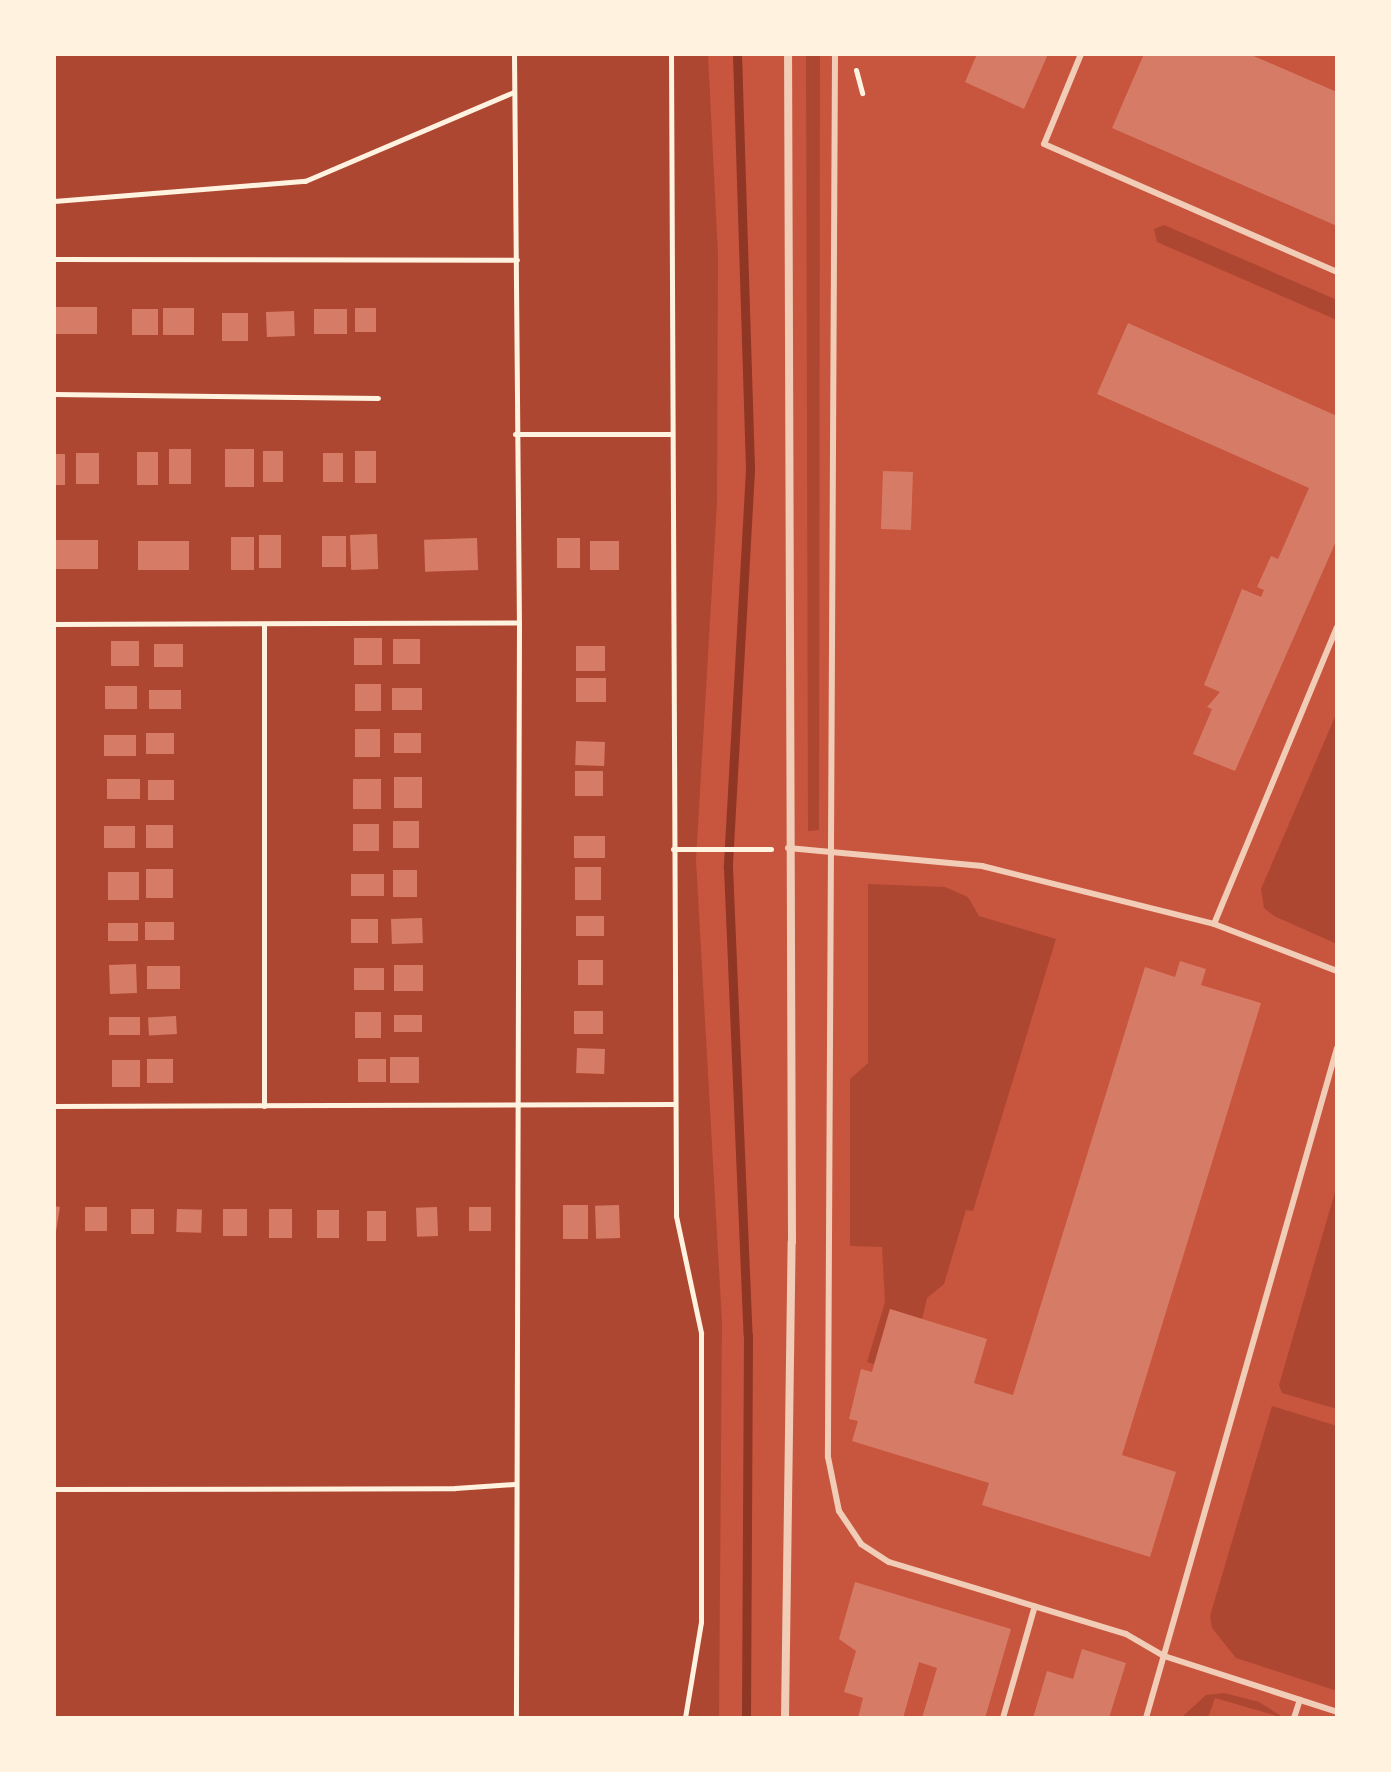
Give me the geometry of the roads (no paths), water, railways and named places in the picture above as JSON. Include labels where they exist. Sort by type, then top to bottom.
[{"type":"street","points":[[785,1718],[792,1242],[788,848],[788,54]]},
{"type":"lane","points":[[835,54],[828,1457],[839,1511],[861,1544],[889,1562],[1126,1634],[1164,1656],[1337,1712]]},
{"type":"lane","points":[[1081,54],[1044,144],[1337,272]]},
{"type":"lane","points":[[1214,924],[1337,627]]},
{"type":"lane","points":[[788,848],[808,847],[832,856],[982,866],[1214,924],[1337,971]]},
{"type":"lane","points":[[1146,1718],[1337,1048]]},
{"type":"lane","points":[[1003,1718],[1035,1606]]},
{"type":"lane","points":[[1294,1718],[1300,1700]]},
{"type":"waterway","points":[[737,54],[750,470],[728,867],[748,1335],[746,1718]]}]
